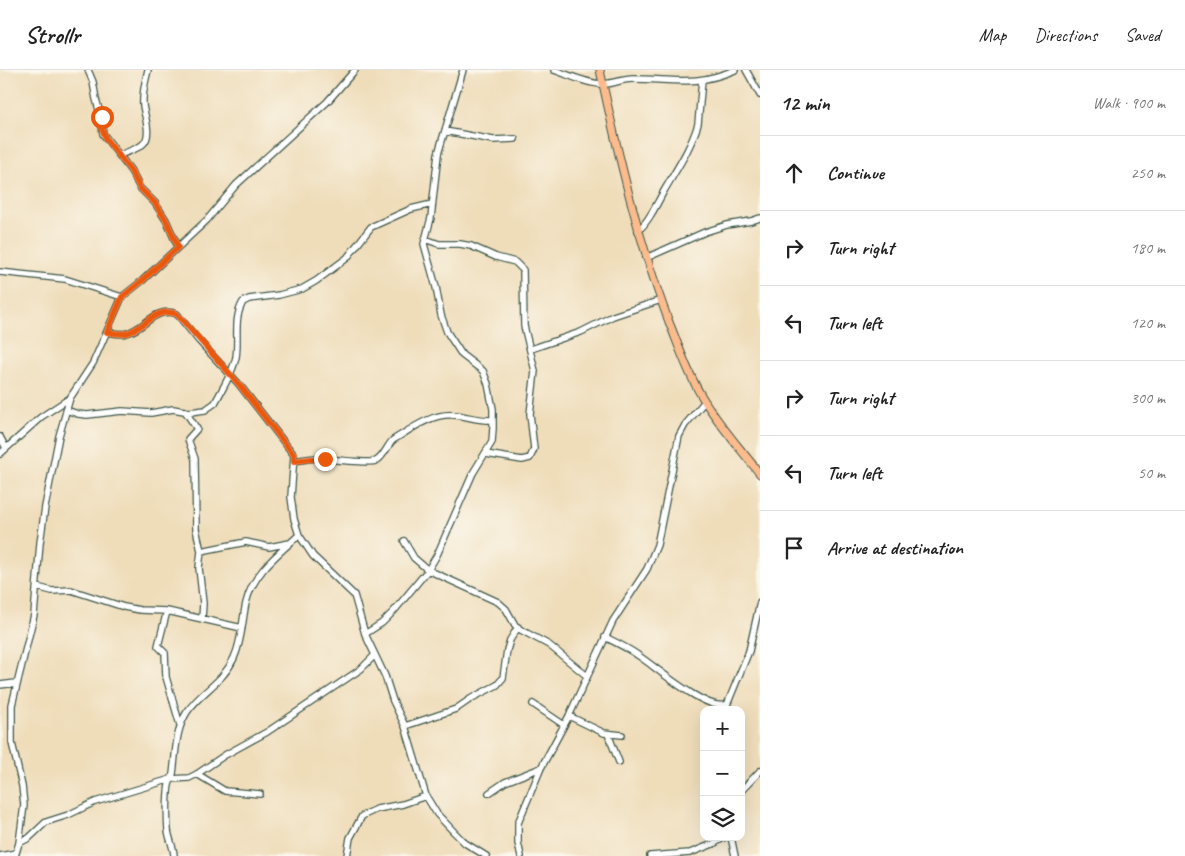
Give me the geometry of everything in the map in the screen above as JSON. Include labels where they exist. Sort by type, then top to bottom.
[{"type":"main road","points":[[600,70],[611,126],[646,258],[691,376],[705,401],[760,474]]},
{"type":"street","points":[[88,70],[102,117],[103,134],[131,171],[140,188],[155,203],[166,220],[178,247]]},
{"type":"street","points":[[120,155],[142,145],[146,141],[143,90],[148,70]]},
{"type":"street","points":[[0,856],[16,855],[19,843],[24,805],[22,786],[12,743],[11,718],[16,682],[28,640],[37,587],[45,507],[70,398],[85,376],[122,297],[142,281],[207,220],[248,174],[327,102],[354,70]]},
{"type":"street","points":[[365,634],[382,623],[394,611],[428,570],[448,530],[469,480],[492,442],[491,397],[483,371],[462,355],[453,344],[447,332],[426,252],[425,239],[431,218],[438,154],[463,70]]},
{"type":"street","points":[[554,70],[602,84],[632,79],[674,82],[702,80],[735,70]]},
{"type":"street","points":[[746,70],[760,95]]},
{"type":"street","points":[[638,230],[648,219],[696,131],[702,80]]},
{"type":"street","points":[[445,131],[486,139],[515,139]]},
{"type":"street","points":[[66,410],[87,415],[122,411],[151,413],[172,409],[190,412],[210,408],[215,403],[230,374],[236,356],[239,312],[246,300],[302,289],[347,258],[371,227],[411,208],[432,204]]},
{"type":"street","points":[[646,258],[705,232],[726,225],[760,218]]},
{"type":"street","points":[[425,239],[439,244],[471,246],[496,257],[515,262],[523,270],[524,326],[535,371],[530,414],[534,442],[533,455],[522,460],[486,454]]},
{"type":"street","points":[[0,272],[65,279],[122,297]]},
{"type":"street","points":[[530,349],[581,332],[612,316],[661,300]]},
{"type":"street","points":[[107,332],[129,333],[136,330],[153,316],[164,312],[177,314],[255,404],[294,455],[291,497],[299,536],[313,556],[351,591],[365,634],[385,676],[393,701],[405,726],[426,796],[437,814],[454,832],[465,843],[486,856]]},
{"type":"street","points":[[0,454],[41,417],[70,398]]},
{"type":"street","points":[[521,856],[518,843],[518,824],[541,768],[569,716],[613,621],[654,556],[658,545],[679,436],[685,425],[705,401]]},
{"type":"street","points":[[185,411],[197,429],[188,439],[195,458],[196,530],[201,551],[199,568],[203,603],[202,619]]},
{"type":"street","points":[[294,461],[319,458],[331,461],[348,460],[370,463],[381,458],[393,440],[435,418],[452,415],[479,421],[493,420]]},
{"type":"street","points":[[0,437],[6,448]]},
{"type":"street","points":[[174,856],[168,830],[169,785],[180,726],[194,702],[220,681],[234,657],[252,584],[260,572],[299,536]]},
{"type":"street","points":[[404,541],[414,558],[428,570],[498,602],[506,609],[518,627],[548,645],[587,676]]},
{"type":"street","points":[[201,551],[246,542],[269,547],[290,543]]},
{"type":"street","points":[[37,587],[52,591],[71,590],[132,609],[167,611],[242,628]]},
{"type":"street","points":[[726,706],[749,651],[760,602]]},
{"type":"street","points":[[167,611],[158,646],[165,653],[166,677],[180,726]]},
{"type":"street","points":[[405,726],[456,709],[497,685],[503,678],[507,650],[510,640],[518,627]]},
{"type":"street","points":[[605,637],[622,645],[700,699],[720,706]]},
{"type":"street","points":[[19,843],[29,838],[46,822],[95,802],[171,779],[184,779],[197,774],[225,755],[267,732],[361,668],[374,656]]},
{"type":"street","points":[[0,685],[16,682]]},
{"type":"street","points":[[533,704],[564,725]]},
{"type":"street","points":[[569,716],[594,730],[622,735]]},
{"type":"street","points":[[608,734],[619,762]]},
{"type":"street","points":[[489,793],[506,782],[541,768]]},
{"type":"street","points":[[745,787],[760,771]]},
{"type":"street","points":[[197,774],[225,790],[260,794]]},
{"type":"street","points":[[347,856],[350,838],[362,816],[377,809],[403,804],[426,796]]},
{"type":"street","points":[[650,856],[690,853],[718,841]]},
{"type":"street","points":[[732,841],[735,856]]},
{"type":"route","points":[[102,117],[103,134],[131,171],[136,183],[155,203],[166,220],[178,247],[122,297],[107,332],[116,334],[129,333],[136,330],[153,316],[164,312],[177,314],[255,404],[294,455],[294,461],[325,459]]}]
